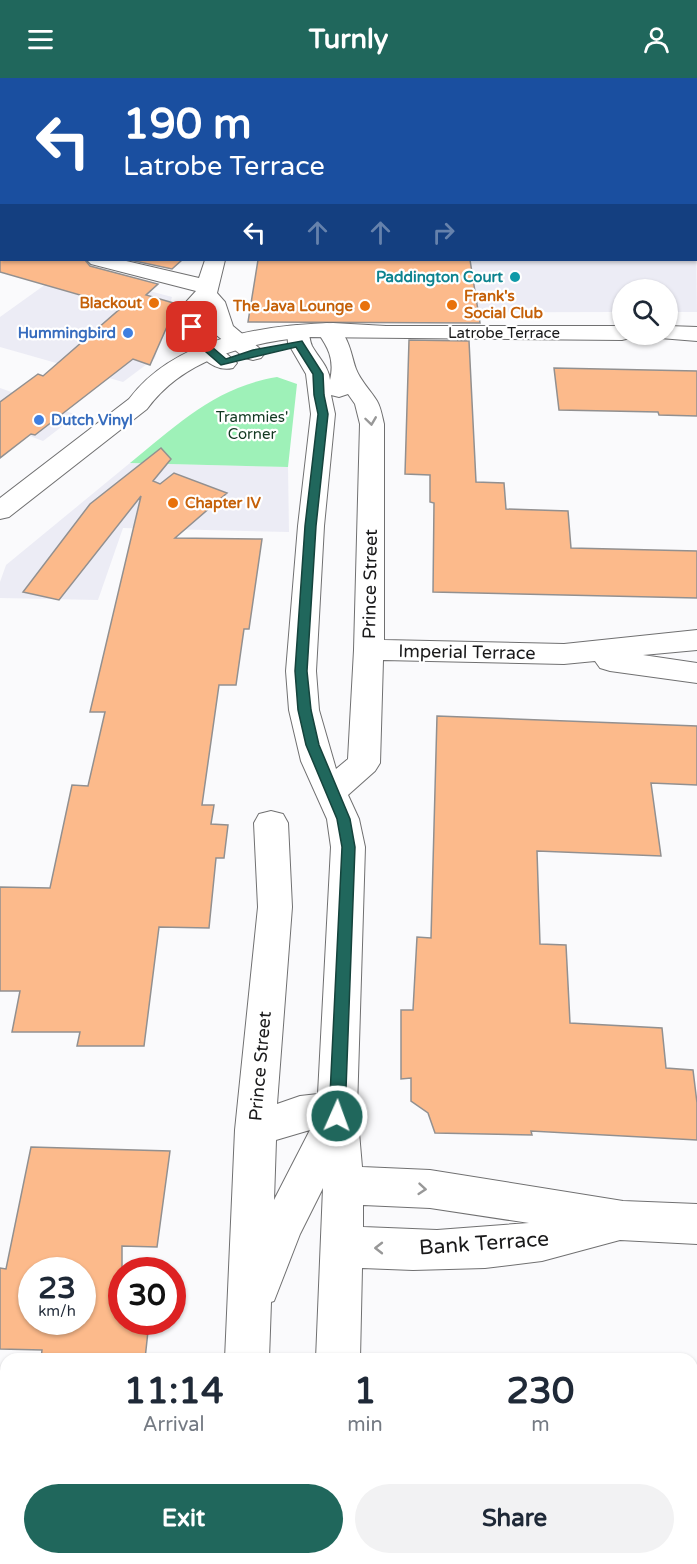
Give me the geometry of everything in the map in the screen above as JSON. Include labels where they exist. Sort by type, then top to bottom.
[{"type":"street","points":[[102,261],[207,291],[223,329],[245,347]]},
{"type":"street","points":[[215,261],[207,291],[197,302],[192,327],[195,336],[217,357]]},
{"type":"street","name":"Latrobe Terrace","points":[[0,512],[138,404],[165,394],[217,357],[245,347],[298,337],[331,335],[366,337],[387,333],[612,333]]},
{"type":"street","points":[[678,333],[697,333]]},
{"type":"street","name":"Prince Street","points":[[331,335],[343,356],[345,370],[367,404],[372,424],[369,650],[364,763],[332,791]]},
{"type":"street","name":"Prince Street","points":[[298,337],[315,367],[323,414],[311,526],[301,671],[304,710],[312,745],[346,829],[349,857],[337,1113],[343,1185],[338,1353]]},
{"type":"street","name":"Prince Street","points":[[323,414],[337,395],[345,370]]},
{"type":"street","name":"Imperial Terrace","points":[[564,654],[697,640]]},
{"type":"street","name":"Imperial Terrace","points":[[369,650],[564,654],[697,673]]},
{"type":"street","name":"Prince Street","points":[[247,1353],[255,1130],[275,907],[271,823]]},
{"type":"street","name":"Prince Street","points":[[255,1130],[300,1114],[337,1113]]},
{"type":"street","name":"Prince Street","points":[[250,1310],[282,1227],[337,1113]]},
{"type":"street","name":"Bank Terrace","points":[[343,1185],[458,1193],[623,1221],[697,1224]]},
{"type":"street","name":"Bank Terrace","points":[[342,1246],[438,1249],[508,1245],[553,1238],[623,1221]]},
{"type":"shaded area","points":[[258,261],[696,261],[697,312],[678,312],[678,279],[612,279],[612,312],[249,313]]},
{"type":"shaded area","points":[[67,269],[172,297],[155,358],[123,382],[0,347],[0,317]]},
{"type":"shaded area","name":"Dutch Vinyl","points":[[0,388],[77,415],[43,441],[0,425]]},
{"type":"shaded area","points":[[130,463],[288,467],[289,532],[123,528],[98,600],[0,598],[0,582],[6,565]]},
{"type":"green space","name":"Trammies' Corner","points":[[277,377],[297,384],[288,467],[130,463],[181,422],[216,399],[234,389]]},
{"type":"building","points":[[0,261],[86,261],[90,266],[158,284],[146,295],[177,304],[150,365],[133,359],[35,435],[31,434],[0,458],[0,402],[38,374],[43,376],[122,307],[0,272]]},
{"type":"building","points":[[135,261],[181,261],[172,269]]},
{"type":"building","points":[[258,261],[470,261],[480,323],[248,322]]},
{"type":"building","points":[[409,340],[469,341],[476,482],[504,483],[506,509],[568,511],[571,548],[697,551],[697,598],[433,592],[434,503],[430,502],[430,475],[405,474]]},
{"type":"building","points":[[554,368],[697,371],[697,416],[659,415],[658,412],[559,410]]},
{"type":"building","points":[[161,448],[171,459],[153,481],[160,484],[174,473],[227,493],[175,538],[262,539],[249,629],[244,629],[236,685],[219,685],[202,805],[214,805],[211,824],[228,825],[224,858],[216,858],[209,928],[159,927],[144,1046],[77,1046],[80,1032],[12,1032],[20,991],[0,991],[0,887],[50,888],[72,785],[88,786],[105,712],[90,712],[141,496],[59,600],[23,592],[90,504]]},
{"type":"building","points":[[437,716],[697,726],[697,785],[651,783],[661,856],[537,851],[540,944],[566,945],[570,1023],[662,1028],[666,1068],[693,1070],[697,1103],[697,1140],[531,1131],[532,1135],[435,1133],[428,1113],[411,1101],[411,1078],[401,1079],[401,1010],[413,1010],[417,937],[431,938]]},
{"type":"building","points":[[31,1147],[170,1151],[157,1247],[122,1246],[122,1257],[108,1257],[108,1335],[148,1335],[146,1353],[42,1353],[42,1350],[0,1349],[0,1268],[6,1269]]},
{"type":"place","name":"Paddington Court","points":[[515,277]]},
{"type":"place","name":"Blackout","points":[[154,303]]},
{"type":"place","name":"Frank's Social Club","points":[[452,305]]},
{"type":"place","name":"The Java Lounge","points":[[365,306]]},
{"type":"place","name":"Hummingbird","points":[[128,333]]},
{"type":"place","name":"Dutch Vinyl","points":[[39,420]]},
{"type":"place","name":"Chapter IV","points":[[173,503]]},
{"type":"route","points":[[192,327],[201,343],[225,363],[253,353],[299,343],[318,374],[323,414],[311,526],[301,671],[304,710],[312,745],[344,819],[349,857],[337,1116]]}]
